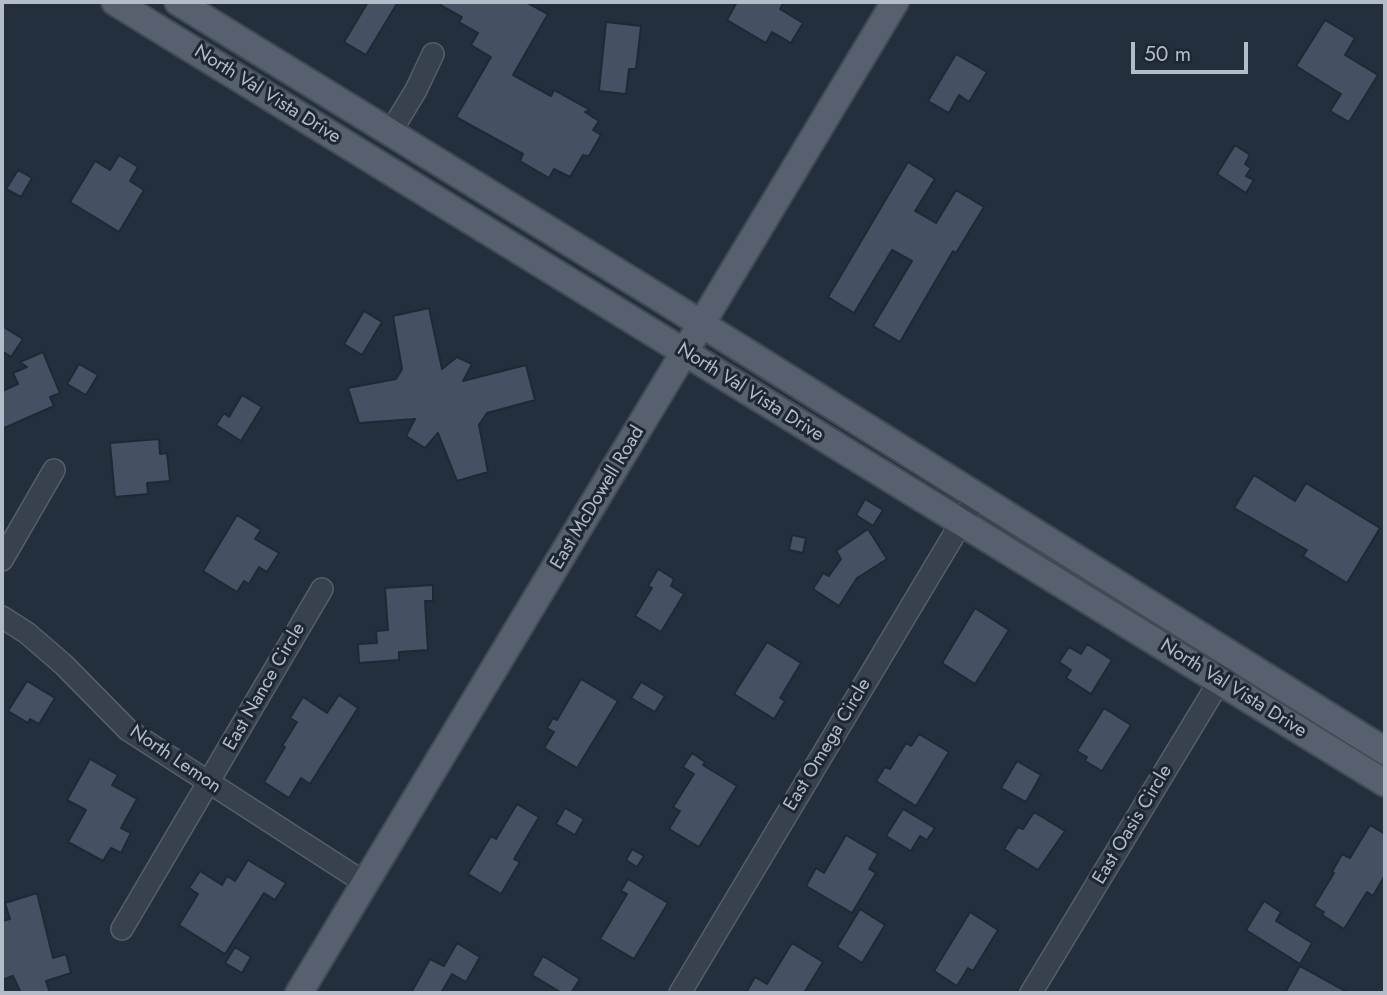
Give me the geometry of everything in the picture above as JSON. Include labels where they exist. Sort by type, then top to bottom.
[{"type":"main road","name":"North Val Vista Drive","points":[[115,2],[1385,783]]},
{"type":"main road","name":"North Val Vista Drive","points":[[178,2],[703,325],[1385,751]]},
{"type":"main road","name":"East McDowell Road","points":[[299,993],[895,2]]},
{"type":"main road","points":[[193,50],[210,21]]},
{"type":"main road","points":[[374,160],[390,133]]},
{"type":"street","points":[[390,133],[416,90],[433,54]]},
{"type":"street","points":[[2,560],[54,470]]},
{"type":"street","name":"East Omega Circle","points":[[680,993],[976,498]]},
{"type":"street","name":"East Nance Circle","points":[[122,929],[322,589]]},
{"type":"street","name":"North Lemon","points":[[2,617],[27,633],[64,664],[128,730],[365,883]]},
{"type":"street","name":"East Oasis Circle","points":[[1031,993],[1234,657]]},
{"type":"building","points":[[368,2],[398,2],[366,55],[344,42]]},
{"type":"building","points":[[435,2],[526,2],[548,14],[513,75],[551,96],[554,90],[590,110],[585,112],[599,121],[593,130],[601,135],[589,156],[583,155],[570,177],[554,169],[549,178],[520,161],[523,154],[456,117],[491,57],[471,45],[478,33],[459,22],[462,17]]},
{"type":"building","points":[[737,2],[784,2],[780,9],[803,23],[791,43],[772,32],[766,43],[727,20]]},
{"type":"building","points":[[1325,20],[1355,38],[1345,55],[1378,75],[1349,122],[1330,111],[1341,94],[1296,66]]},
{"type":"building","points":[[606,22],[641,26],[636,69],[629,69],[626,94],[599,91]]},
{"type":"building","points":[[956,54],[987,72],[969,102],[959,95],[949,113],[928,101]]},
{"type":"building","points":[[1235,145],[1250,155],[1245,164],[1251,168],[1246,176],[1254,180],[1246,193],[1217,174]]},
{"type":"building","points":[[119,155],[138,167],[130,181],[144,190],[119,232],[70,202],[95,161],[110,170]]},
{"type":"building","points":[[908,162],[935,179],[915,211],[936,223],[956,190],[984,207],[956,253],[953,251],[900,342],[873,326],[912,261],[892,250],[854,313],[828,297]]},
{"type":"building","points":[[18,170],[32,178],[21,197],[6,189]]},
{"type":"building","points":[[429,308],[442,369],[457,357],[472,364],[463,381],[526,365],[535,400],[487,413],[479,425],[488,472],[457,481],[438,433],[425,448],[406,436],[415,419],[359,423],[348,388],[396,379],[402,369],[393,316]]},
{"type":"building","points":[[364,311],[382,322],[362,355],[344,344]]},
{"type":"building","points":[[2,326],[23,339],[11,357],[2,351]]},
{"type":"building","points":[[43,352],[60,393],[50,397],[54,406],[2,429],[2,391],[18,384],[13,373],[27,367],[20,362]]},
{"type":"building","points":[[79,364],[98,375],[86,395],[67,384]]},
{"type":"building","points":[[242,395],[262,407],[241,441],[216,425],[224,413],[229,417]]},
{"type":"building","points":[[159,439],[160,454],[167,453],[170,481],[147,483],[148,494],[115,497],[110,443]]},
{"type":"building","points":[[1254,475],[1295,501],[1306,483],[1380,528],[1347,583],[1303,556],[1307,550],[1234,508]]},
{"type":"building","points":[[865,499],[883,510],[873,526],[856,515]]},
{"type":"building","points":[[237,515],[261,530],[255,539],[279,553],[267,572],[259,567],[249,584],[244,581],[237,592],[203,571]]},
{"type":"building","points":[[868,529],[887,559],[857,578],[839,606],[813,589],[823,573],[829,576],[841,559],[836,551]]},
{"type":"building","points":[[792,535],[806,538],[803,553],[789,550]]},
{"type":"building","points":[[658,569],[674,579],[671,586],[684,594],[661,632],[635,616],[652,588],[648,586]]},
{"type":"building","points":[[433,585],[433,601],[425,601],[428,650],[399,652],[399,660],[359,663],[358,644],[377,643],[376,631],[388,630],[385,588]]},
{"type":"building","points":[[975,608],[1009,630],[975,684],[942,663]]},
{"type":"building","points":[[767,642],[801,663],[780,698],[785,701],[774,719],[734,694]]},
{"type":"building","points":[[1087,644],[1112,660],[1091,694],[1066,678],[1071,670],[1059,662],[1069,647],[1081,654]]},
{"type":"building","points":[[581,679],[618,701],[577,768],[544,748],[554,732],[547,728],[553,718],[557,720]]},
{"type":"building","points":[[27,681],[55,698],[39,724],[30,719],[28,723],[8,711]]},
{"type":"building","points":[[641,682],[665,696],[655,712],[631,698]]},
{"type":"building","points":[[339,695],[358,708],[310,784],[301,778],[289,798],[264,782],[297,722],[290,718],[303,697],[327,713]]},
{"type":"building","points":[[1104,708],[1131,725],[1102,771],[1085,761],[1087,757],[1077,751]]},
{"type":"building","points":[[919,734],[949,752],[916,806],[876,781],[885,767],[890,769],[906,743],[911,746]]},
{"type":"building","points":[[692,753],[705,762],[703,765],[737,786],[699,847],[669,829],[680,811],[673,807],[694,774],[683,767]]},
{"type":"building","points":[[90,759],[118,775],[112,785],[137,799],[121,828],[131,833],[121,853],[111,848],[103,861],[68,842],[86,810],[67,800]]},
{"type":"building","points":[[1017,761],[1041,775],[1026,802],[1001,788]]},
{"type":"building","points":[[517,804],[539,817],[514,859],[520,862],[501,894],[468,874],[491,836],[496,839]]},
{"type":"building","points":[[565,808],[584,819],[575,835],[556,824]]},
{"type":"building","points":[[903,809],[935,828],[927,840],[920,836],[911,851],[886,836]]},
{"type":"building","points":[[1034,812],[1065,831],[1038,870],[1004,849],[1018,827],[1023,829]]},
{"type":"building","points":[[1370,825],[1385,834],[1385,875],[1373,896],[1367,892],[1344,929],[1322,915],[1324,912],[1314,906],[1342,854],[1350,858]]},
{"type":"building","points":[[846,835],[878,854],[869,869],[876,873],[852,913],[806,886],[816,868],[824,873]]},
{"type":"building","points":[[632,849],[644,856],[637,867],[626,860]]},
{"type":"building","points":[[248,860],[286,883],[275,900],[264,893],[225,954],[179,925],[198,894],[189,888],[200,871],[222,885],[227,876],[235,881]]},
{"type":"building","points":[[628,879],[668,903],[634,959],[600,939],[627,894],[621,891]]},
{"type":"building","points":[[37,893],[53,958],[66,954],[71,973],[46,981],[50,993],[21,993],[13,976],[2,980],[2,921],[10,919],[5,903]]},
{"type":"building","points":[[1264,901],[1281,912],[1276,921],[1312,943],[1300,964],[1246,930]]},
{"type":"building","points":[[860,909],[885,925],[862,963],[837,947]]},
{"type":"building","points":[[970,912],[998,930],[973,971],[968,968],[957,986],[934,971]]},
{"type":"building","points":[[457,943],[480,957],[466,982],[452,974],[441,993],[411,993],[430,959],[444,966]]},
{"type":"building","points":[[792,943],[823,962],[804,993],[746,993],[755,977],[767,984]]},
{"type":"building","points":[[235,947],[251,957],[242,973],[225,963]]},
{"type":"building","points":[[543,956],[580,979],[571,993],[562,993],[532,975]]},
{"type":"building","points":[[1300,966],[1349,993],[1285,993]]}]
